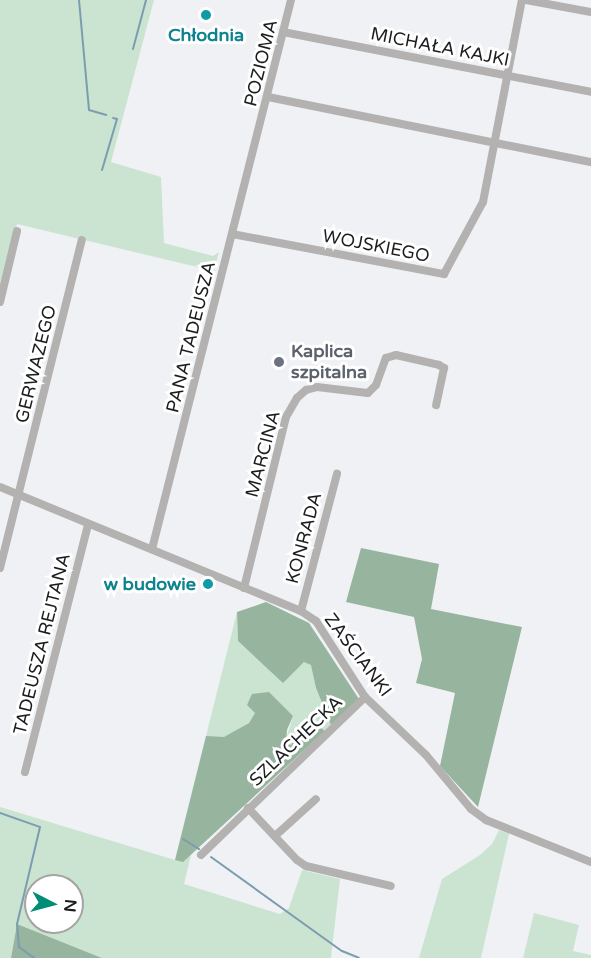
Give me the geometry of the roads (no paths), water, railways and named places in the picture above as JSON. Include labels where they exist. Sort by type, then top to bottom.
[{"type":"street","name":"POZIOMA","points":[[259,133],[291,0]]},
{"type":"street","points":[[494,143],[524,0],[591,9]]},
{"type":"street","name":"MICHAŁA KAJKI","points":[[283,32],[591,92]]},
{"type":"street","points":[[267,97],[591,162]]},
{"type":"street","name":"PANA TADEUSZA","points":[[152,549],[259,133]]},
{"type":"street","name":"WOJSKIEGO","points":[[232,234],[444,274],[478,214],[494,143]]},
{"type":"street","points":[[0,302],[17,231]]},
{"type":"street","name":"GERWAZEGO","points":[[0,568],[82,240]]},
{"type":"street","name":"MARCINA","points":[[244,588],[286,417],[297,399],[306,390],[317,387],[369,393],[376,386],[386,358],[396,355],[444,368],[436,405]]},
{"type":"street","name":"KONRADA","points":[[300,611],[337,474]]},
{"type":"street","name":"ZAŚCIANKI","points":[[0,487],[300,611],[316,621],[365,697],[426,755],[471,809],[486,820],[591,862]]},
{"type":"street","name":"TADEUSZA REJTANA","points":[[25,772],[88,524]]},
{"type":"street","name":"SZLACHECKA","points":[[201,855],[365,697]]},
{"type":"street","points":[[275,836],[316,799]]},
{"type":"street","name":"SZLACHECKA","points":[[248,808],[297,860],[306,866],[391,886]]},
{"type":"waterway","points":[[79,0],[89,110],[106,115]]},
{"type":"waterway","points":[[133,49],[146,0]]},
{"type":"waterway","points":[[102,170],[117,119],[113,118]]},
{"type":"waterway","points":[[0,813],[40,827],[17,924],[19,947],[34,958]]},
{"type":"waterway","points":[[183,839],[199,849]]},
{"type":"waterway","points":[[211,857],[342,951],[359,958]]},
{"type":"place","name":"Chłodnia","points":[[206,15]]},
{"type":"place","name":"Kaplica szpitalna","points":[[279,362]]},
{"type":"place","name":"w budowie","points":[[208,584]]}]
